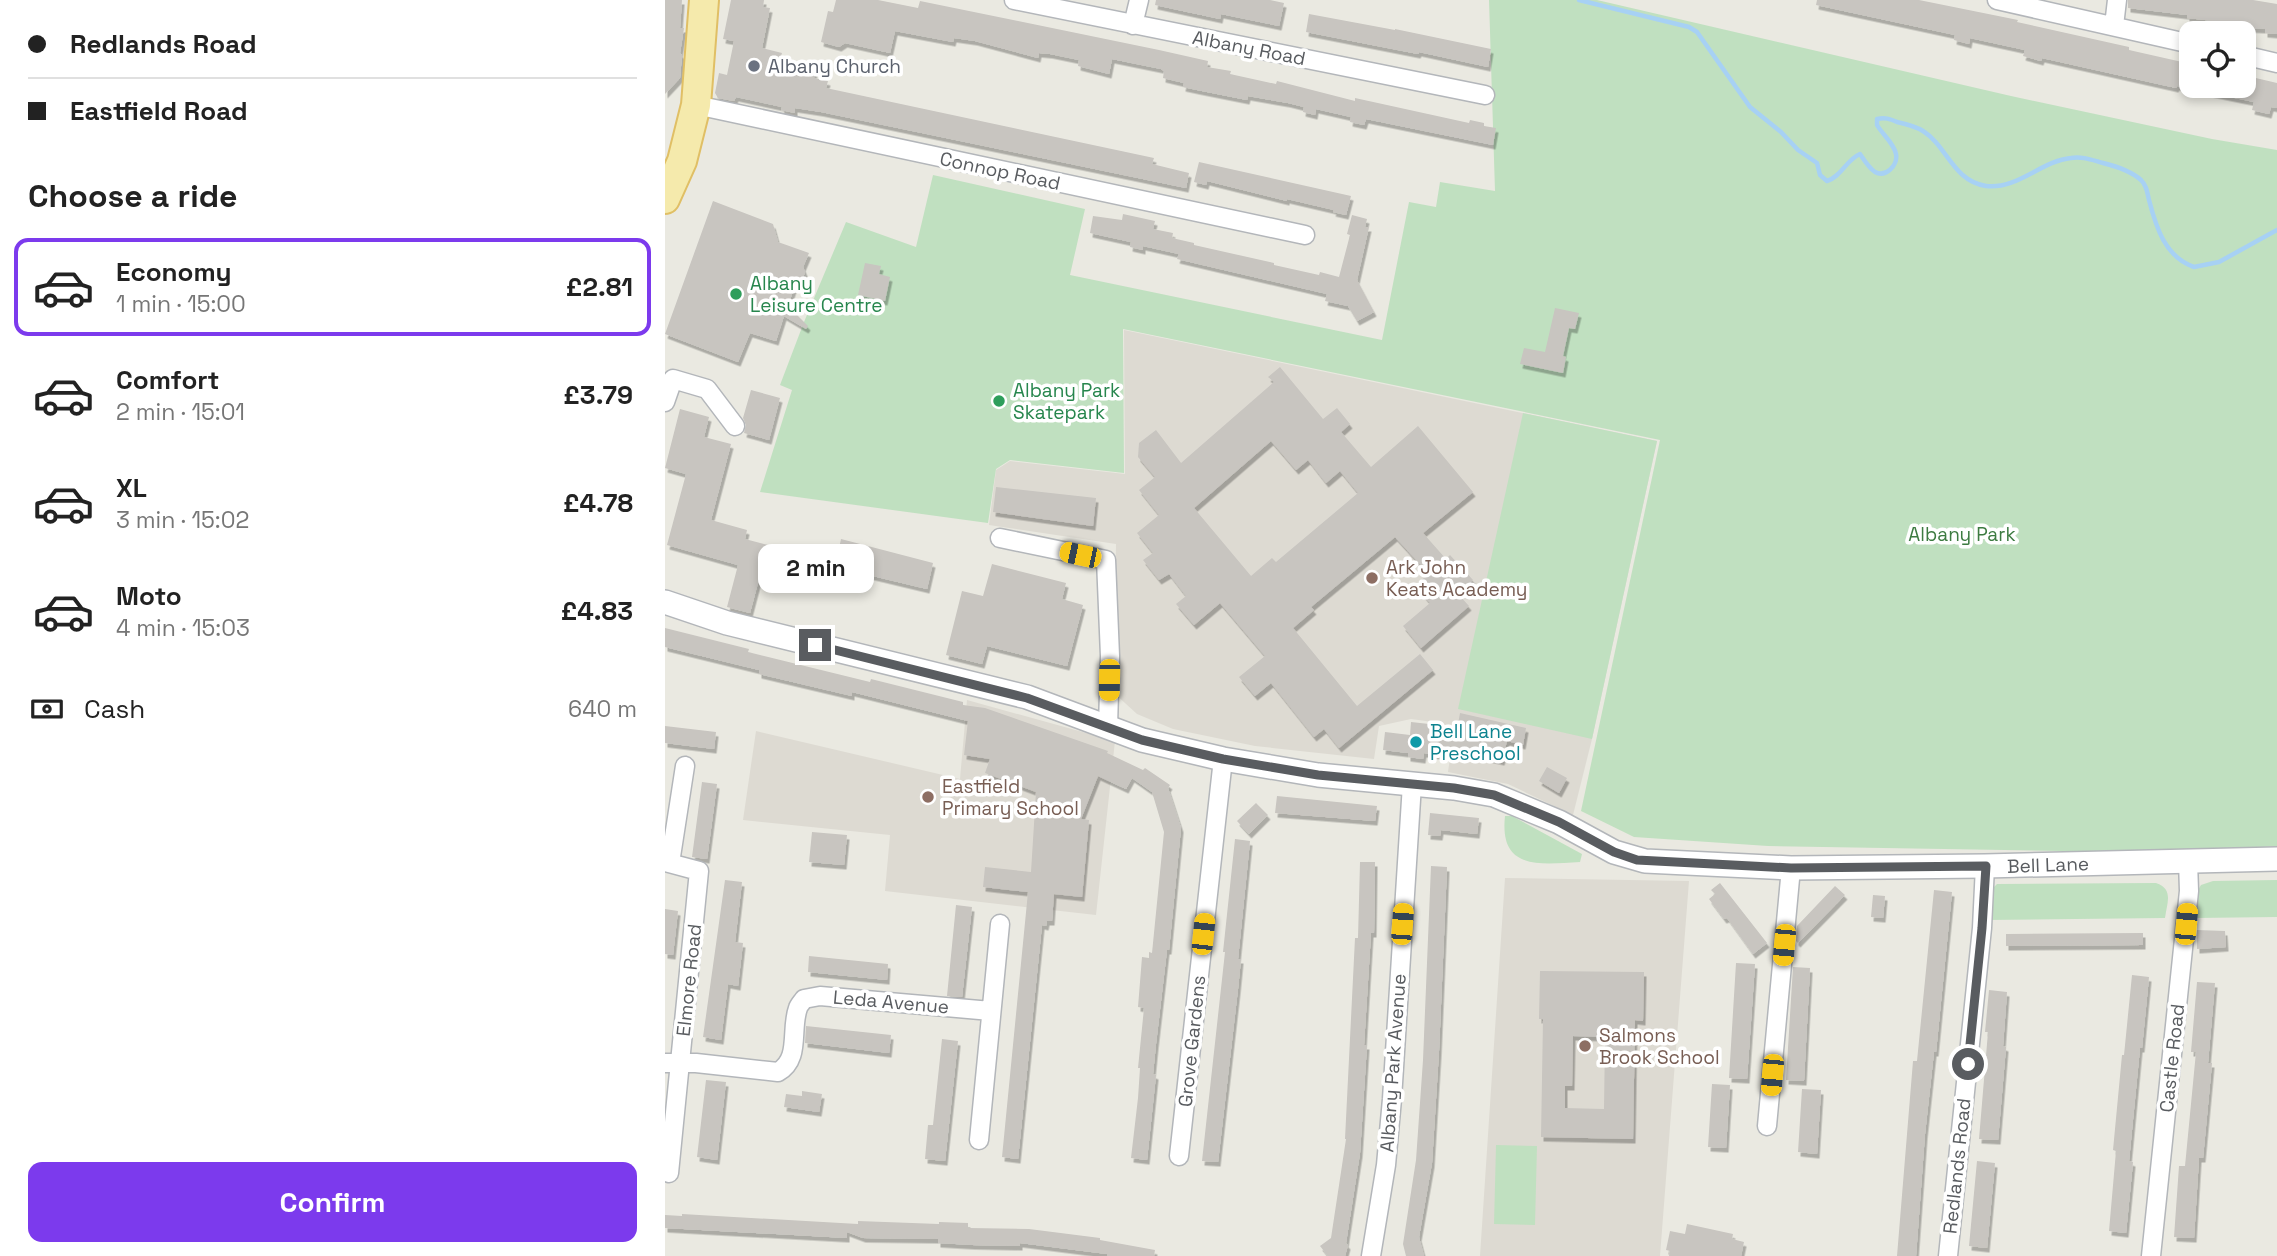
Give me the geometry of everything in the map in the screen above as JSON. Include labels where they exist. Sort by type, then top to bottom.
[{"type":"main road","points":[[665,199],[673,158],[696,105],[704,0]]},
{"type":"street","name":"Albany Road","points":[[1014,0],[1485,95]]},
{"type":"street","points":[[1133,25],[1139,0]]},
{"type":"street","points":[[1997,0],[2179,41]]},
{"type":"street","points":[[2114,26],[2117,0]]},
{"type":"street","points":[[2256,58],[2277,63]]},
{"type":"street","name":"Connop Road","points":[[696,105],[1305,235]]},
{"type":"street","points":[[665,402],[673,379],[707,389],[735,426]]},
{"type":"street","points":[[1000,538],[1107,560],[1110,656],[1108,727]]},
{"type":"street","name":"Bell Lane","points":[[665,602],[727,623],[1027,698],[1142,740],[1223,759],[1306,773],[1476,791],[1502,797],[1559,822],[1614,852],[1637,860],[1791,868],[2277,859]]},
{"type":"street","name":"Grove Gardens","points":[[1179,1156],[1223,759]]},
{"type":"street","points":[[667,863],[685,766]]},
{"type":"street","name":"Albany Park Avenue","points":[[1371,1256],[1386,1165],[1392,1099],[1412,784]]},
{"type":"street","name":"Castle Road","points":[[2151,1256],[2189,891],[2189,861]]},
{"type":"street","name":"Elmore Road","points":[[667,863],[699,870],[673,1064],[669,1173]]},
{"type":"street","name":"Redlands Road","points":[[1948,1256],[1986,866]]},
{"type":"street","points":[[1767,1126],[1791,868]]},
{"type":"street","points":[[979,1140],[1000,924]]},
{"type":"street","name":"Leda Avenue","points":[[673,1064],[778,1072],[786,1068],[792,1058],[798,1008],[804,999],[820,996],[991,1011]]},
{"type":"shaded area","name":"Ark John Keats Academy","points":[[1124,330],[1657,441],[1573,815],[1508,784],[1448,772],[1454,729],[1433,722],[1411,719],[1379,726],[1374,759],[1255,746],[1173,729],[1137,714],[1114,693],[1116,544],[989,525],[996,470],[1010,461],[1125,474]]},
{"type":"shaded area","name":"Eastfield Primary School","points":[[967,700],[1115,741],[1096,915],[885,891],[890,835],[743,820],[756,731],[960,779]]},
{"type":"shaded area","name":"Salmons Brook School","points":[[1505,878],[1689,881],[1660,1256],[1480,1256]]},
{"type":"green space","name":"Albany Park","points":[[1489,0],[1597,0],[2011,96],[2212,139],[2277,150],[2277,846],[2180,853],[1768,846],[1634,837],[1581,811],[1660,440],[1123,329],[1124,473],[1010,460],[996,469],[988,523],[760,492],[792,390],[780,385],[846,222],[916,247],[933,175],[1085,209],[1070,275],[1382,340],[1409,202],[1436,207],[1440,182],[1495,191]]},
{"type":"green space","points":[[1523,413],[1657,441],[1592,739],[1458,709]]},
{"type":"green space","points":[[1505,816],[1512,816],[1582,854],[1580,862],[1537,863],[1516,855],[1509,847],[1505,834]]},
{"type":"green space","points":[[2277,880],[2277,917],[2195,918],[2201,885],[2213,881]]},
{"type":"green space","points":[[2156,883],[2167,893],[2165,918],[1987,920],[1990,891],[1997,884]]},
{"type":"green space","points":[[1496,1145],[1537,1146],[1535,1225],[1494,1224]]},
{"type":"building","points":[[665,0],[682,0],[680,28],[684,28],[680,78],[665,94]]},
{"type":"building","points":[[731,0],[764,0],[763,7],[770,8],[762,48],[782,53],[779,62],[815,69],[814,78],[828,81],[826,88],[1154,158],[1152,164],[1189,173],[1186,188],[821,112],[795,108],[795,113],[781,110],[782,107],[736,97],[734,101],[718,98],[715,93],[719,73],[727,75],[734,41],[723,39]]},
{"type":"building","points":[[836,0],[878,0],[918,8],[920,1],[1159,50],[1208,61],[1207,67],[1231,71],[1230,74],[1276,84],[1277,81],[1355,101],[1355,98],[1469,123],[1470,120],[1484,123],[1484,126],[1496,128],[1493,145],[1366,119],[1364,125],[1350,122],[1351,117],[1316,109],[1315,115],[1303,112],[1304,107],[1288,103],[1248,96],[1247,100],[1183,87],[1184,83],[1163,78],[1164,71],[1161,69],[1112,59],[1109,74],[1078,66],[1079,60],[1050,54],[1039,53],[1038,58],[975,41],[954,38],[953,42],[895,31],[890,53],[845,43],[839,47],[821,42],[828,11],[833,12]]},
{"type":"building","points":[[1156,0],[1270,0],[1284,3],[1279,26],[1221,14],[1220,19],[1155,5]]},
{"type":"building","points":[[1817,0],[1919,0],[2018,20],[2017,22],[2129,47],[2129,50],[2179,61],[2179,86],[2176,88],[2042,58],[2041,61],[2023,56],[2025,50],[1970,38],[1969,44],[1954,40],[1955,35],[1816,5]]},
{"type":"building","points":[[2128,0],[2253,0],[2277,4],[2277,34],[2256,29],[2256,21],[2214,21],[2128,8]]},
{"type":"building","points":[[1309,14],[1491,49],[1488,67],[1306,32]]},
{"type":"building","points":[[2256,78],[2277,83],[2277,108],[2271,107],[2269,114],[2252,110],[2254,102],[2235,98],[2256,98]]},
{"type":"building","points":[[1199,162],[1351,196],[1346,215],[1207,181],[1206,185],[1194,182]]},
{"type":"building","name":"Albany Leisure Centre","points":[[713,201],[773,224],[778,242],[809,253],[803,267],[805,272],[802,281],[797,279],[788,306],[808,326],[806,329],[784,316],[776,341],[750,333],[738,362],[665,334]]},
{"type":"building","points":[[1123,214],[1155,221],[1153,229],[1173,233],[1172,238],[1194,245],[1319,275],[1320,272],[1339,277],[1350,235],[1347,234],[1352,215],[1367,219],[1365,227],[1369,227],[1357,280],[1374,312],[1357,321],[1348,306],[1325,301],[1327,294],[1177,259],[1179,254],[1143,246],[1143,250],[1130,247],[1131,242],[1090,233],[1093,216],[1122,220]]},
{"type":"building","points":[[865,263],[881,266],[879,274],[890,277],[885,301],[858,295]]},
{"type":"building","points":[[1555,308],[1579,313],[1575,329],[1569,328],[1563,356],[1566,357],[1563,373],[1520,364],[1524,348],[1545,352]]},
{"type":"building","points":[[1280,367],[1323,419],[1337,408],[1350,424],[1341,432],[1371,467],[1418,426],[1473,492],[1423,533],[1446,559],[1450,555],[1473,580],[1458,594],[1469,606],[1421,648],[1403,626],[1430,603],[1415,585],[1429,574],[1395,537],[1311,607],[1314,610],[1293,628],[1357,706],[1420,654],[1433,670],[1339,748],[1324,729],[1314,737],[1271,683],[1255,696],[1239,677],[1265,656],[1220,603],[1194,625],[1176,604],[1186,596],[1169,574],[1159,580],[1143,560],[1153,553],[1137,533],[1159,515],[1139,490],[1155,477],[1138,457],[1139,443],[1156,430],[1181,463],[1274,382],[1268,377]],"holes":[[[1271,441],[1296,470],[1308,460],[1326,483],[1340,471],[1358,493],[1276,562],[1272,558],[1251,576],[1194,508]]]},
{"type":"building","points":[[751,390],[780,398],[769,440],[744,433],[746,425],[743,418]]},
{"type":"building","points":[[680,409],[709,417],[704,437],[731,444],[711,520],[747,530],[745,539],[768,545],[750,613],[727,607],[738,565],[667,545],[686,474],[665,468]]},
{"type":"building","points":[[996,487],[1096,498],[1093,526],[993,512]]},
{"type":"building","points":[[841,539],[933,563],[927,589],[835,567]]},
{"type":"building","points":[[992,564],[1066,583],[1062,599],[1083,605],[1067,666],[987,646],[982,664],[946,655],[962,591],[983,596]]},
{"type":"building","points":[[665,628],[749,649],[748,652],[870,682],[871,679],[963,702],[963,705],[985,708],[1108,751],[1107,753],[1143,770],[1145,768],[1170,785],[1168,788],[1181,828],[1169,950],[1156,1044],[1153,1074],[1156,1075],[1147,1160],[1131,1158],[1144,1008],[1138,1007],[1142,957],[1149,958],[1149,952],[1152,953],[1164,832],[1152,792],[1132,778],[1126,789],[1098,776],[1081,819],[1089,820],[1082,897],[1054,894],[1052,921],[1047,921],[1046,926],[1042,925],[1018,1159],[1002,1157],[1028,892],[983,887],[985,867],[1031,872],[1036,792],[985,773],[990,759],[964,755],[968,721],[852,692],[852,696],[759,674],[759,670],[665,647]]},
{"type":"building","points":[[1460,713],[1526,728],[1523,745],[1507,741],[1502,761],[1447,749],[1446,756],[1424,753],[1423,759],[1408,757],[1408,753],[1383,750],[1385,732],[1410,735],[1411,722],[1429,724],[1429,732],[1456,735]]},
{"type":"building","points":[[665,726],[716,732],[714,749],[665,743]]},
{"type":"building","points":[[1547,767],[1567,778],[1559,793],[1539,781]]},
{"type":"building","points":[[702,782],[717,784],[707,859],[692,857]]},
{"type":"building","points":[[1277,796],[1377,806],[1375,821],[1275,813]]},
{"type":"building","points":[[1256,803],[1268,815],[1249,834],[1237,821]]},
{"type":"building","points":[[1430,813],[1479,818],[1477,834],[1441,830],[1440,836],[1428,835]]},
{"type":"building","points":[[812,832],[847,835],[844,865],[809,862]]},
{"type":"building","points":[[1235,839],[1250,841],[1238,959],[1241,959],[1238,989],[1218,1162],[1202,1161],[1225,952]]},
{"type":"building","points":[[1360,862],[1375,862],[1374,933],[1371,933],[1360,1153],[1345,1256],[1328,1256],[1320,1246],[1331,1238],[1346,1139]]},
{"type":"building","points":[[1431,866],[1447,867],[1432,1163],[1419,1237],[1424,1256],[1406,1256],[1403,1244],[1416,1160],[1423,1060]]},
{"type":"building","points":[[725,880],[742,882],[735,942],[743,943],[738,986],[728,984],[721,1040],[703,1037]]},
{"type":"building","points":[[1720,883],[1767,943],[1753,954],[1727,918],[1724,919],[1709,899],[1715,894],[1711,890]]},
{"type":"building","points":[[1835,886],[1845,895],[1798,943],[1797,926]]},
{"type":"building","points":[[1934,890],[1952,892],[1925,1134],[1916,1256],[1897,1256],[1913,1061],[1917,1061]]},
{"type":"building","points":[[1873,895],[1885,896],[1883,918],[1871,917]]},
{"type":"building","points":[[956,905],[972,907],[962,997],[947,996]]},
{"type":"building","points":[[665,909],[678,911],[673,955],[665,954]]},
{"type":"building","points":[[2197,930],[2225,931],[2226,947],[2197,949]]},
{"type":"building","points":[[2143,933],[2143,945],[2006,946],[2006,934]]},
{"type":"building","points":[[809,956],[888,964],[887,980],[808,972]]},
{"type":"building","points":[[1736,963],[1755,964],[1747,1079],[1729,1078]]},
{"type":"building","points":[[1793,967],[1810,968],[1804,1081],[1786,1080]]},
{"type":"building","points":[[1540,971],[1644,972],[1643,1021],[1635,1020],[1633,1139],[1541,1137],[1543,1019],[1539,1019]],"holes":[[[1573,1036],[1605,1037],[1604,1109],[1565,1108],[1565,1086],[1572,1086]]]},
{"type":"building","points":[[2132,975],[2149,977],[2129,1161],[2133,1162],[2126,1233],[2109,1231],[2116,1151],[2113,1150]]},
{"type":"building","points":[[2197,982],[2215,983],[2208,1063],[2212,1063],[2203,1158],[2199,1158],[2194,1238],[2174,1237],[2179,1166],[2185,1166],[2196,1052],[2191,1052]]},
{"type":"building","points":[[1989,990],[2007,992],[2003,1046],[2006,1047],[1998,1140],[1979,1139]]},
{"type":"building","points":[[806,1026],[891,1035],[889,1053],[805,1043]]},
{"type":"building","points":[[942,1039],[958,1041],[945,1161],[925,1159],[928,1125],[933,1125]]},
{"type":"building","points":[[706,1080],[726,1082],[717,1160],[697,1157]]},
{"type":"building","points":[[1712,1084],[1730,1085],[1726,1148],[1708,1147]]},
{"type":"building","points":[[1802,1089],[1821,1090],[1817,1154],[1798,1152]]},
{"type":"building","points":[[802,1091],[822,1094],[819,1112],[784,1107],[786,1094],[802,1096]]},
{"type":"building","points":[[1977,1161],[1995,1163],[1987,1248],[1969,1246]]},
{"type":"building","points":[[665,1215],[858,1224],[858,1221],[968,1223],[968,1228],[1029,1229],[1100,1238],[1155,1250],[1154,1256],[1107,1256],[1020,1243],[1020,1246],[938,1243],[938,1239],[863,1238],[847,1232],[847,1238],[665,1228]]},
{"type":"building","points":[[1687,1224],[1733,1234],[1732,1239],[1744,1242],[1741,1256],[1669,1256],[1670,1251],[1666,1250],[1670,1231],[1685,1234]]},
{"type":"waterway","points":[[1579,0],[1689,27],[1697,32],[1750,107],[1798,150],[1817,163],[1820,175],[1827,181],[1837,176],[1860,154],[1875,172],[1883,173],[1890,169],[1895,162],[1895,150],[1877,125],[1877,119],[1885,118],[1923,131],[1966,177],[1986,186],[2008,184],[2049,164],[2075,158],[2128,171],[2145,185],[2155,220],[2169,249],[2194,267],[2219,262],[2277,230]]},
{"type":"place","name":"Albany Church","points":[[754,66]]},
{"type":"place","name":"Albany Leisure Centre","points":[[736,294]]},
{"type":"place","name":"Albany Park Skatepark","points":[[999,401]]},
{"type":"place","name":"Ark John Keats Academy","points":[[1372,578]]},
{"type":"place","name":"Bell Lane Preschool","points":[[1416,742]]},
{"type":"place","name":"Eastfield Primary School","points":[[928,797]]},
{"type":"place","name":"Salmons Brook School","points":[[1585,1046]]},
{"type":"route","points":[[815,645],[1027,698],[1142,740],[1223,759],[1318,775],[1454,788],[1494,795],[1559,822],[1614,852],[1637,860],[1791,868],[1986,866],[1968,1064]]}]
